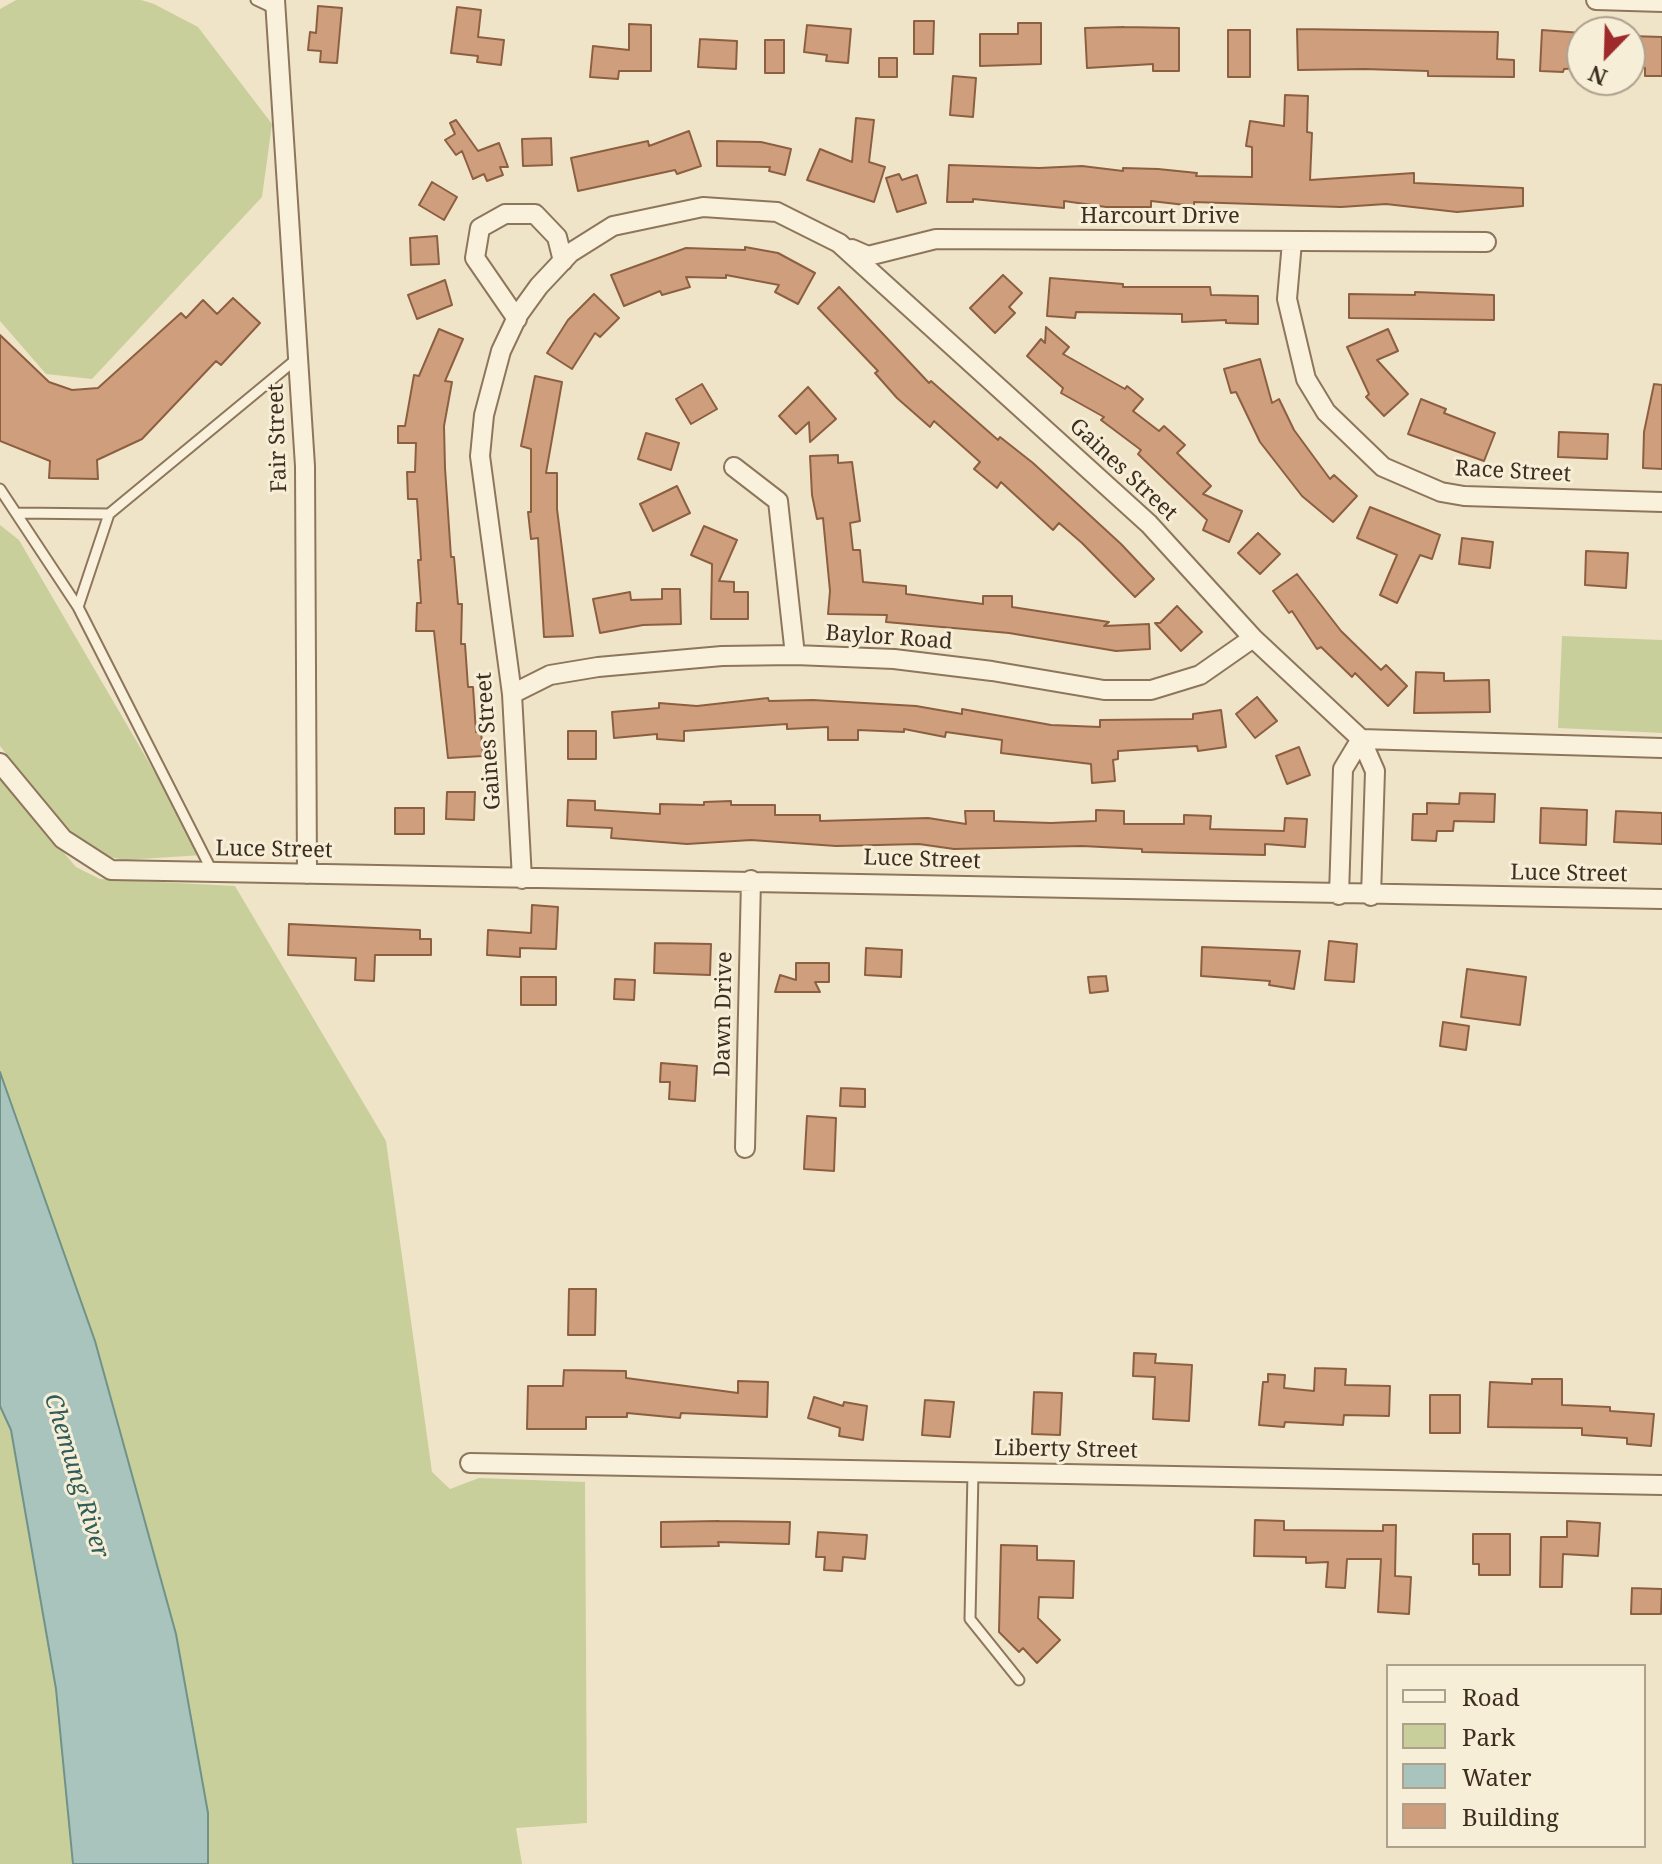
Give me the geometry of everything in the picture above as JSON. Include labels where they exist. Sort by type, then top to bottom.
[{"type":"street","points":[[1596,0],[1662,2]]},
{"type":"street","name":"Fair Street","points":[[276,5],[305,466],[307,874]]},
{"type":"street","name":"Gaines Street","points":[[522,879],[512,694],[480,456],[487,402],[501,351],[517,319],[539,286],[563,261],[613,226],[703,207],[777,212],[839,243],[1149,524],[1253,638],[1361,739]]},
{"type":"street","points":[[517,319],[475,258],[480,228],[505,214],[535,214],[557,237],[563,261]]},
{"type":"street","name":"Harcourt Drive","points":[[839,243],[868,256],[936,239],[1486,242]]},
{"type":"street","name":"Race Street","points":[[1292,242],[1287,299],[1306,379],[1326,412],[1383,467],[1441,492],[1464,496],[1662,502]]},
{"type":"street","points":[[734,467],[778,501],[795,655]]},
{"type":"street","name":"Baylor Road","points":[[512,694],[550,675],[598,667],[722,656],[795,655],[894,659],[992,671],[1104,690],[1151,690],[1200,675],[1253,638]]},
{"type":"street","points":[[1361,739],[1662,748]]},
{"type":"street","points":[[1339,895],[1343,769],[1361,739]]},
{"type":"street","points":[[1361,739],[1375,771],[1371,896]]},
{"type":"street","name":"Luce Street","points":[[0,763],[63,839],[111,870],[522,879],[751,880],[1371,896],[1662,899]]},
{"type":"street","name":"Dawn Drive","points":[[745,1148],[751,880]]},
{"type":"street","name":"Liberty Street","points":[[470,1463],[1662,1485]]},
{"type":"lane","points":[[256,0],[276,5]]},
{"type":"lane","points":[[78,607],[109,514],[299,357]]},
{"type":"lane","points":[[0,489],[78,607],[212,872]]},
{"type":"lane","points":[[17,513],[109,514]]},
{"type":"lane","points":[[973,1472],[970,1619],[1019,1680]]},
{"type":"green space","points":[[16,0],[141,0],[154,4],[198,27],[272,124],[262,197],[92,379],[46,374],[0,321],[0,9]]},
{"type":"green space","points":[[0,525],[19,540],[203,855],[124,860],[96,854],[52,814],[0,746]]},
{"type":"green space","points":[[1562,636],[1662,640],[1662,733],[1558,728]]},
{"type":"green space","points":[[0,778],[76,867],[100,879],[235,886],[386,1141],[432,1472],[450,1489],[479,1478],[585,1482],[587,1823],[516,1828],[522,1864],[208,1864],[208,1813],[176,1634],[95,1341],[0,1072]]},
{"type":"green space","points":[[0,1406],[11,1430],[56,1689],[73,1864],[0,1864]]},
{"type":"water","name":"Chemung River","points":[[0,1072],[95,1341],[176,1634],[208,1813],[208,1864],[73,1864],[56,1689],[11,1430],[0,1406]]},
{"type":"building","points":[[318,6],[342,8],[337,63],[320,62],[321,51],[308,50],[310,32],[316,33]]},
{"type":"building","points":[[457,7],[481,10],[478,37],[504,40],[501,65],[477,62],[478,56],[451,53]]},
{"type":"building","points":[[914,21],[934,21],[933,54],[914,54]]},
{"type":"building","points":[[1018,23],[1041,23],[1041,64],[980,66],[980,34],[1018,34]]},
{"type":"building","points":[[629,24],[651,25],[651,71],[619,71],[618,79],[590,77],[593,46],[629,50]]},
{"type":"building","points":[[807,25],[851,29],[848,63],[826,61],[827,55],[804,52]]},
{"type":"building","points":[[1085,28],[1179,28],[1179,71],[1153,71],[1153,64],[1087,68]]},
{"type":"building","points":[[1297,29],[1498,32],[1497,59],[1514,60],[1514,77],[1428,76],[1428,71],[1298,70]]},
{"type":"building","points":[[1228,30],[1250,30],[1250,77],[1228,77]]},
{"type":"building","points":[[1542,30],[1566,32],[1566,69],[1563,72],[1540,71]]},
{"type":"building","points":[[1646,36],[1662,37],[1662,76],[1646,76]]},
{"type":"building","points":[[700,39],[737,41],[736,69],[698,67]]},
{"type":"building","points":[[765,40],[784,40],[784,73],[765,73]]},
{"type":"building","points":[[879,58],[897,58],[897,77],[879,77]]},
{"type":"building","points":[[953,76],[976,78],[973,117],[950,115]]},
{"type":"building","points":[[1285,95],[1308,96],[1307,132],[1312,133],[1310,180],[1414,173],[1414,183],[1523,188],[1523,206],[1457,212],[1386,204],[1341,207],[1194,202],[1194,206],[1151,201],[1151,207],[1106,207],[1064,201],[1064,208],[973,199],[973,202],[947,202],[949,165],[1082,166],[1123,171],[1123,168],[1158,169],[1197,173],[1196,176],[1252,177],[1252,147],[1246,146],[1250,121],[1284,126]]},
{"type":"building","points":[[856,118],[874,120],[869,162],[885,167],[874,202],[807,180],[820,149],[852,162]]},
{"type":"building","points":[[456,120],[478,151],[499,143],[508,167],[500,167],[503,175],[487,181],[484,174],[473,179],[462,151],[456,155],[445,140],[455,134],[450,123]]},
{"type":"building","points":[[689,131],[701,166],[677,174],[675,170],[578,191],[571,158],[648,141],[649,146]]},
{"type":"building","points":[[551,138],[552,165],[523,166],[522,139]]},
{"type":"building","points":[[717,141],[761,142],[791,149],[785,175],[769,171],[770,167],[717,166]]},
{"type":"building","points":[[899,174],[902,180],[917,175],[926,203],[897,212],[886,178]]},
{"type":"building","points":[[432,182],[457,197],[444,220],[419,205]]},
{"type":"building","points":[[437,236],[439,264],[411,265],[410,238]]},
{"type":"building","points":[[745,247],[778,253],[815,273],[798,304],[775,292],[779,285],[726,275],[726,278],[686,277],[690,287],[662,295],[660,291],[624,306],[611,275],[686,248],[745,250]]},
{"type":"building","points":[[1003,275],[1022,293],[1009,307],[1015,313],[995,333],[970,308]]},
{"type":"building","points":[[1050,278],[1123,284],[1123,287],[1210,287],[1211,295],[1258,296],[1258,324],[1226,323],[1226,320],[1182,322],[1182,314],[1076,312],[1075,318],[1047,316]]},
{"type":"building","points":[[445,280],[452,305],[417,319],[408,295]]},
{"type":"building","points":[[839,287],[929,383],[931,381],[998,440],[1000,437],[1033,463],[1121,544],[1154,579],[1135,597],[1059,523],[1053,530],[1001,482],[997,488],[974,469],[980,462],[934,421],[930,427],[897,398],[875,373],[878,371],[818,308]]},
{"type":"building","points":[[1415,292],[1494,295],[1494,320],[1349,318],[1349,294],[1415,295]]},
{"type":"building","points":[[594,294],[619,318],[600,337],[595,333],[572,369],[547,353],[568,320]]},
{"type":"building","points":[[233,298],[260,323],[221,365],[216,361],[142,439],[97,460],[98,479],[49,478],[50,461],[0,441],[0,335],[49,382],[72,390],[98,388],[181,313],[186,318],[203,300],[217,314]]},
{"type":"building","points":[[1046,327],[1069,347],[1063,354],[1125,389],[1127,386],[1143,399],[1133,411],[1159,431],[1164,426],[1185,445],[1177,453],[1211,486],[1203,494],[1242,511],[1229,542],[1203,530],[1207,520],[1138,454],[1141,450],[1101,420],[1104,417],[1061,393],[1063,388],[1027,356],[1041,339],[1045,343]]},
{"type":"building","points":[[439,329],[463,339],[445,381],[452,382],[444,426],[445,468],[451,557],[454,557],[458,604],[462,604],[461,644],[465,644],[468,687],[473,687],[476,732],[481,731],[483,756],[448,758],[434,631],[416,631],[417,603],[421,603],[418,560],[421,560],[417,499],[408,499],[407,472],[415,472],[416,443],[398,443],[398,426],[405,426],[414,375],[419,376]]},
{"type":"building","points":[[1388,329],[1398,351],[1377,360],[1408,394],[1384,416],[1366,397],[1369,394],[1347,347]]},
{"type":"building","points":[[1260,359],[1272,403],[1279,399],[1294,430],[1330,479],[1334,475],[1357,496],[1333,522],[1302,496],[1260,442],[1236,392],[1231,393],[1224,369]]},
{"type":"building","points":[[535,376],[562,382],[546,473],[557,473],[557,509],[573,636],[544,637],[538,538],[531,539],[528,512],[531,512],[531,449],[521,446]]},
{"type":"building","points":[[702,384],[717,409],[691,424],[676,399]]},
{"type":"building","points":[[1654,384],[1662,385],[1662,469],[1643,468],[1644,432]]},
{"type":"building","points":[[808,387],[836,419],[810,442],[809,422],[796,434],[779,416]]},
{"type":"building","points":[[1421,399],[1446,409],[1444,413],[1495,433],[1484,461],[1408,434]]},
{"type":"building","points":[[1559,432],[1608,434],[1607,459],[1558,457]]},
{"type":"building","points":[[646,433],[679,443],[671,470],[638,459]]},
{"type":"building","points":[[838,455],[838,463],[852,462],[860,521],[850,523],[853,550],[860,550],[863,582],[906,586],[906,594],[983,604],[983,596],[1012,596],[1012,607],[1109,622],[1104,626],[1149,624],[1150,649],[1116,651],[1009,633],[886,622],[887,615],[828,614],[830,591],[823,518],[817,519],[810,456]]},
{"type":"building","points":[[677,486],[690,513],[653,531],[640,504]]},
{"type":"building","points":[[1370,507],[1440,535],[1432,559],[1420,555],[1397,603],[1380,595],[1397,555],[1357,538]]},
{"type":"building","points":[[704,526],[737,540],[719,581],[734,582],[734,592],[748,592],[748,619],[711,619],[712,564],[691,555]]},
{"type":"building","points":[[1258,533],[1280,554],[1260,574],[1238,553]]},
{"type":"building","points":[[1462,538],[1493,542],[1490,568],[1459,564]]},
{"type":"building","points":[[1586,551],[1628,553],[1626,588],[1585,585]]},
{"type":"building","points":[[1297,574],[1341,631],[1381,670],[1386,665],[1407,686],[1388,706],[1355,673],[1352,677],[1321,647],[1317,649],[1292,611],[1289,613],[1273,591]]},
{"type":"building","points":[[662,589],[680,589],[681,624],[643,625],[600,633],[593,599],[630,592],[631,600],[662,599]]},
{"type":"building","points":[[1177,606],[1202,632],[1181,651],[1155,623],[1160,623]]},
{"type":"building","points":[[1416,672],[1444,673],[1444,681],[1489,680],[1490,712],[1414,713]]},
{"type":"building","points":[[1257,697],[1277,721],[1255,738],[1236,714]]},
{"type":"building","points":[[768,698],[769,701],[813,700],[916,706],[962,714],[962,709],[1051,725],[1100,727],[1100,720],[1193,719],[1193,714],[1221,710],[1226,747],[1198,751],[1197,746],[1118,751],[1118,759],[1113,760],[1115,781],[1092,783],[1091,764],[1001,753],[1002,740],[946,732],[945,737],[904,729],[904,732],[858,730],[858,740],[828,740],[828,727],[787,729],[787,724],[684,731],[684,741],[657,739],[657,734],[614,738],[612,712],[659,708],[659,703],[697,706]]},
{"type":"building","points":[[568,731],[596,731],[596,759],[568,759]]},
{"type":"building","points":[[1299,747],[1310,775],[1287,784],[1276,756]]},
{"type":"building","points":[[447,792],[475,792],[474,820],[446,819]]},
{"type":"building","points":[[1460,793],[1495,794],[1494,822],[1454,821],[1453,831],[1437,831],[1436,841],[1412,840],[1413,814],[1427,814],[1427,803],[1459,804]]},
{"type":"building","points":[[568,800],[595,801],[595,810],[660,814],[660,804],[704,805],[704,802],[731,801],[731,805],[775,805],[775,815],[820,815],[820,821],[928,818],[966,824],[965,811],[994,811],[994,821],[1051,823],[1096,821],[1096,810],[1124,811],[1124,824],[1184,824],[1184,815],[1211,816],[1210,829],[1284,831],[1285,818],[1307,819],[1305,847],[1265,844],[1265,855],[1142,852],[1142,849],[1082,846],[954,849],[919,844],[836,846],[751,840],[687,844],[611,838],[612,828],[567,826]]},
{"type":"building","points":[[395,808],[424,808],[424,834],[395,834]]},
{"type":"building","points":[[1541,808],[1587,810],[1586,845],[1540,843]]},
{"type":"building","points":[[1616,811],[1662,813],[1662,844],[1614,842]]},
{"type":"building","points":[[532,905],[558,907],[556,949],[520,948],[520,957],[487,955],[488,930],[531,933]]},
{"type":"building","points":[[289,924],[420,930],[420,939],[431,939],[431,955],[375,955],[374,981],[355,980],[356,958],[288,955]]},
{"type":"building","points":[[1329,941],[1357,944],[1354,982],[1325,980]]},
{"type":"building","points":[[655,943],[711,944],[710,975],[654,973]]},
{"type":"building","points":[[1202,947],[1300,951],[1294,989],[1269,985],[1270,981],[1201,976]]},
{"type":"building","points":[[866,948],[902,950],[901,977],[865,975]]},
{"type":"building","points":[[796,963],[829,963],[829,982],[815,982],[820,992],[775,992],[780,975],[796,980]]},
{"type":"building","points":[[1467,969],[1526,977],[1520,1025],[1461,1017]]},
{"type":"building","points":[[1106,976],[1108,991],[1090,993],[1088,977]]},
{"type":"building","points":[[521,977],[556,977],[556,1005],[521,1005]]},
{"type":"building","points":[[615,979],[635,980],[634,1000],[614,999]]},
{"type":"building","points":[[1443,1022],[1469,1026],[1466,1050],[1440,1046]]},
{"type":"building","points":[[661,1063],[697,1066],[695,1101],[669,1099],[670,1082],[660,1082]]},
{"type":"building","points":[[841,1088],[865,1089],[865,1107],[840,1106]]},
{"type":"building","points":[[807,1116],[836,1118],[834,1171],[804,1169]]},
{"type":"building","points":[[569,1289],[596,1289],[595,1335],[568,1335]]},
{"type":"building","points":[[1134,1353],[1156,1354],[1155,1363],[1192,1365],[1189,1421],[1153,1419],[1155,1377],[1133,1376]]},
{"type":"building","points":[[1315,1368],[1346,1369],[1345,1385],[1390,1386],[1389,1416],[1344,1415],[1343,1425],[1285,1422],[1284,1427],[1259,1425],[1263,1382],[1268,1382],[1268,1374],[1285,1375],[1284,1388],[1314,1391]]},
{"type":"building","points":[[564,1370],[626,1371],[626,1378],[738,1393],[738,1381],[768,1382],[767,1417],[681,1413],[680,1418],[627,1413],[627,1417],[586,1417],[586,1429],[527,1429],[528,1386],[563,1386]]},
{"type":"building","points":[[1532,1379],[1562,1379],[1562,1405],[1610,1407],[1610,1411],[1654,1414],[1651,1446],[1627,1444],[1627,1438],[1582,1435],[1582,1428],[1488,1427],[1490,1382],[1532,1384]]},
{"type":"building","points":[[1034,1392],[1062,1393],[1060,1435],[1032,1434]]},
{"type":"building","points":[[1430,1395],[1460,1395],[1460,1433],[1430,1433]]},
{"type":"building","points":[[814,1397],[843,1406],[844,1402],[867,1406],[863,1440],[839,1436],[840,1428],[808,1418]]},
{"type":"building","points":[[925,1400],[954,1402],[950,1437],[922,1435]]},
{"type":"building","points":[[1255,1520],[1284,1521],[1284,1530],[1383,1531],[1383,1525],[1396,1525],[1395,1576],[1411,1577],[1409,1614],[1378,1612],[1381,1559],[1347,1559],[1345,1588],[1326,1587],[1328,1562],[1306,1563],[1306,1557],[1254,1556]]},
{"type":"building","points":[[1567,1521],[1600,1523],[1598,1556],[1563,1554],[1562,1587],[1540,1587],[1541,1537],[1567,1537]]},
{"type":"building","points":[[661,1522],[790,1522],[789,1544],[718,1542],[719,1546],[661,1547]]},
{"type":"building","points":[[818,1532],[867,1535],[865,1559],[843,1557],[842,1571],[824,1570],[825,1557],[816,1557]]},
{"type":"building","points":[[1473,1534],[1510,1534],[1510,1575],[1479,1575],[1479,1564],[1473,1564]]},
{"type":"building","points":[[1001,1545],[1037,1546],[1037,1560],[1074,1561],[1073,1598],[1039,1597],[1038,1618],[1060,1640],[1037,1663],[1023,1648],[1019,1652],[999,1632]]},
{"type":"building","points":[[1632,1588],[1662,1589],[1661,1614],[1631,1614]]}]
